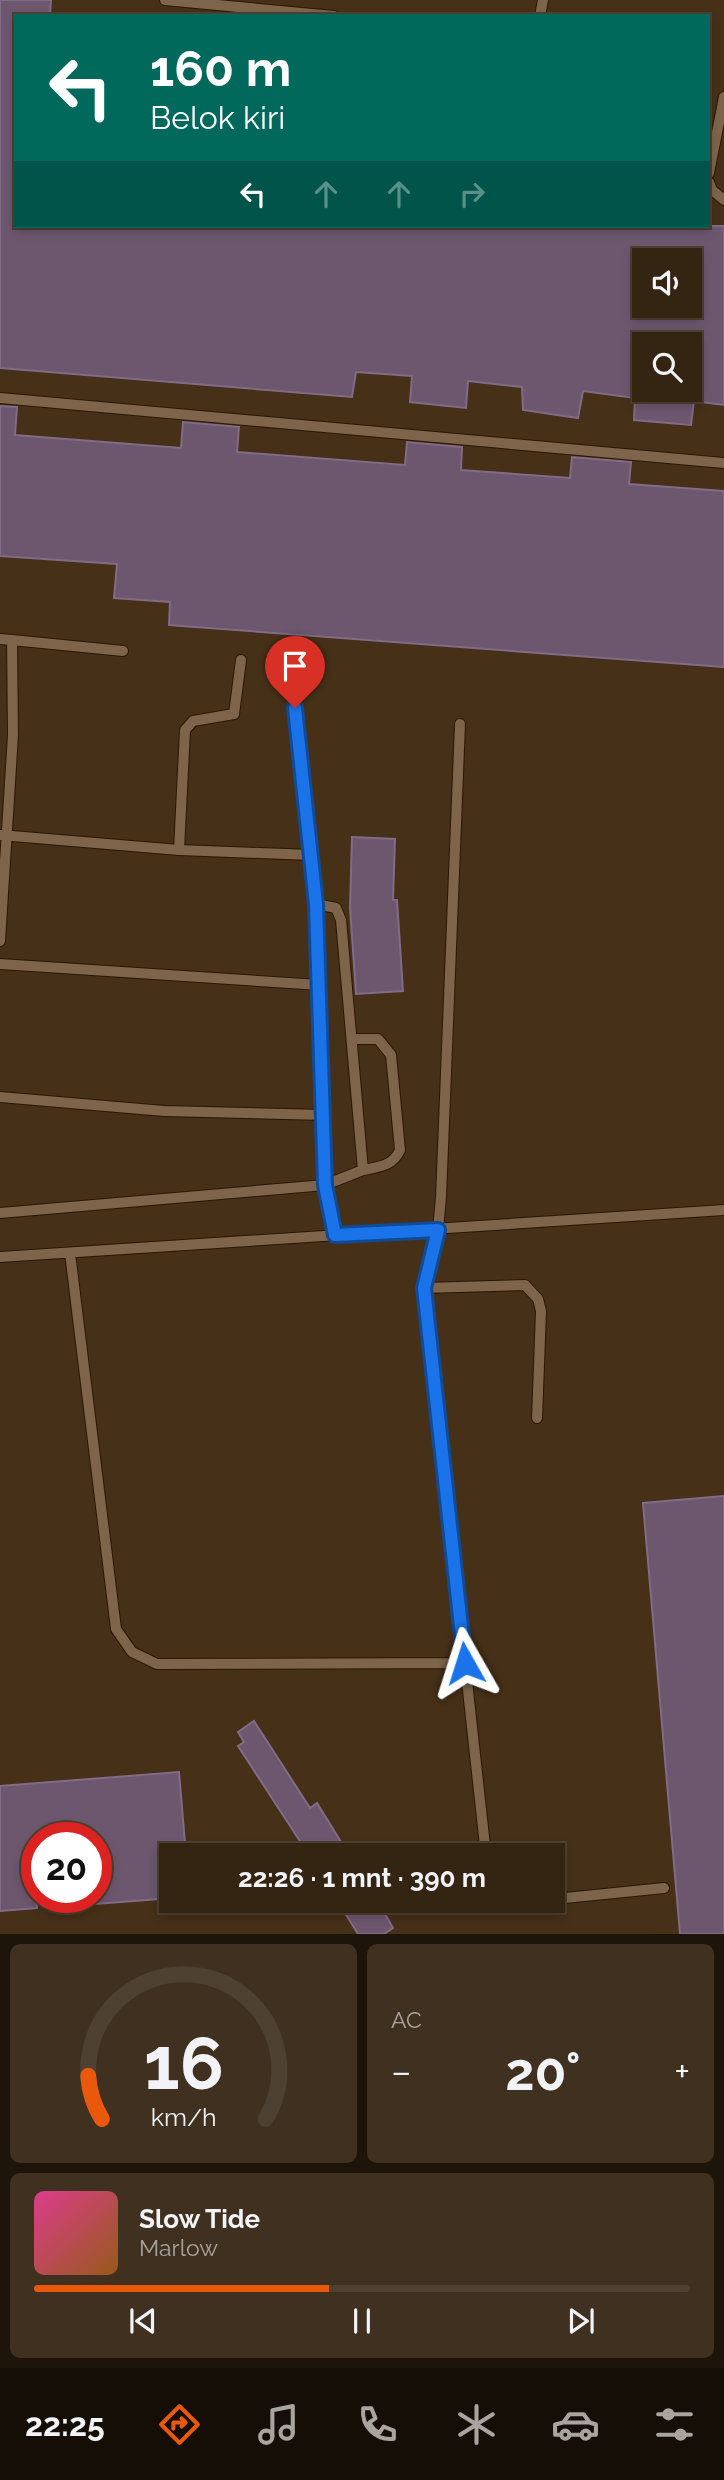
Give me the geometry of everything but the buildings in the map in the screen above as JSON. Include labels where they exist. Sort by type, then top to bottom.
[{"type":"lane","points":[[165,0],[313,14]]},
{"type":"lane","points":[[710,168],[724,97]]},
{"type":"lane","points":[[710,185],[712,190],[724,200]]},
{"type":"lane","points":[[0,398],[724,463]]},
{"type":"lane","points":[[0,639],[123,651]]},
{"type":"lane","points":[[0,941],[13,735],[12,640]]},
{"type":"lane","points":[[179,850],[185,730],[193,722],[234,715],[241,660]]},
{"type":"lane","points":[[295,708],[316,904],[325,1115],[325,1185],[335,1235]]},
{"type":"lane","points":[[460,724],[438,1230],[424,1288],[485,1843]]},
{"type":"lane","points":[[5,835],[179,850],[312,855]]},
{"type":"lane","points":[[316,904],[336,908],[341,920],[363,1170]]},
{"type":"lane","points":[[0,964],[320,985]]},
{"type":"lane","points":[[0,1213],[164,1201],[325,1185],[363,1170],[386,1166],[397,1157],[400,1150],[391,1055],[378,1039],[353,1039]]},
{"type":"lane","points":[[0,1097],[163,1111],[325,1115]]},
{"type":"lane","points":[[0,1257],[724,1210]]},
{"type":"lane","points":[[70,1253],[116,1629],[132,1652],[157,1664],[465,1663]]},
{"type":"lane","points":[[424,1288],[525,1285],[538,1299],[541,1311],[537,1418]]},
{"type":"lane","points":[[565,1899],[664,1888]]},
{"type":"route","points":[[295,708],[316,904],[325,1115],[325,1185],[335,1235],[438,1230],[424,1288],[465,1663]]}]
